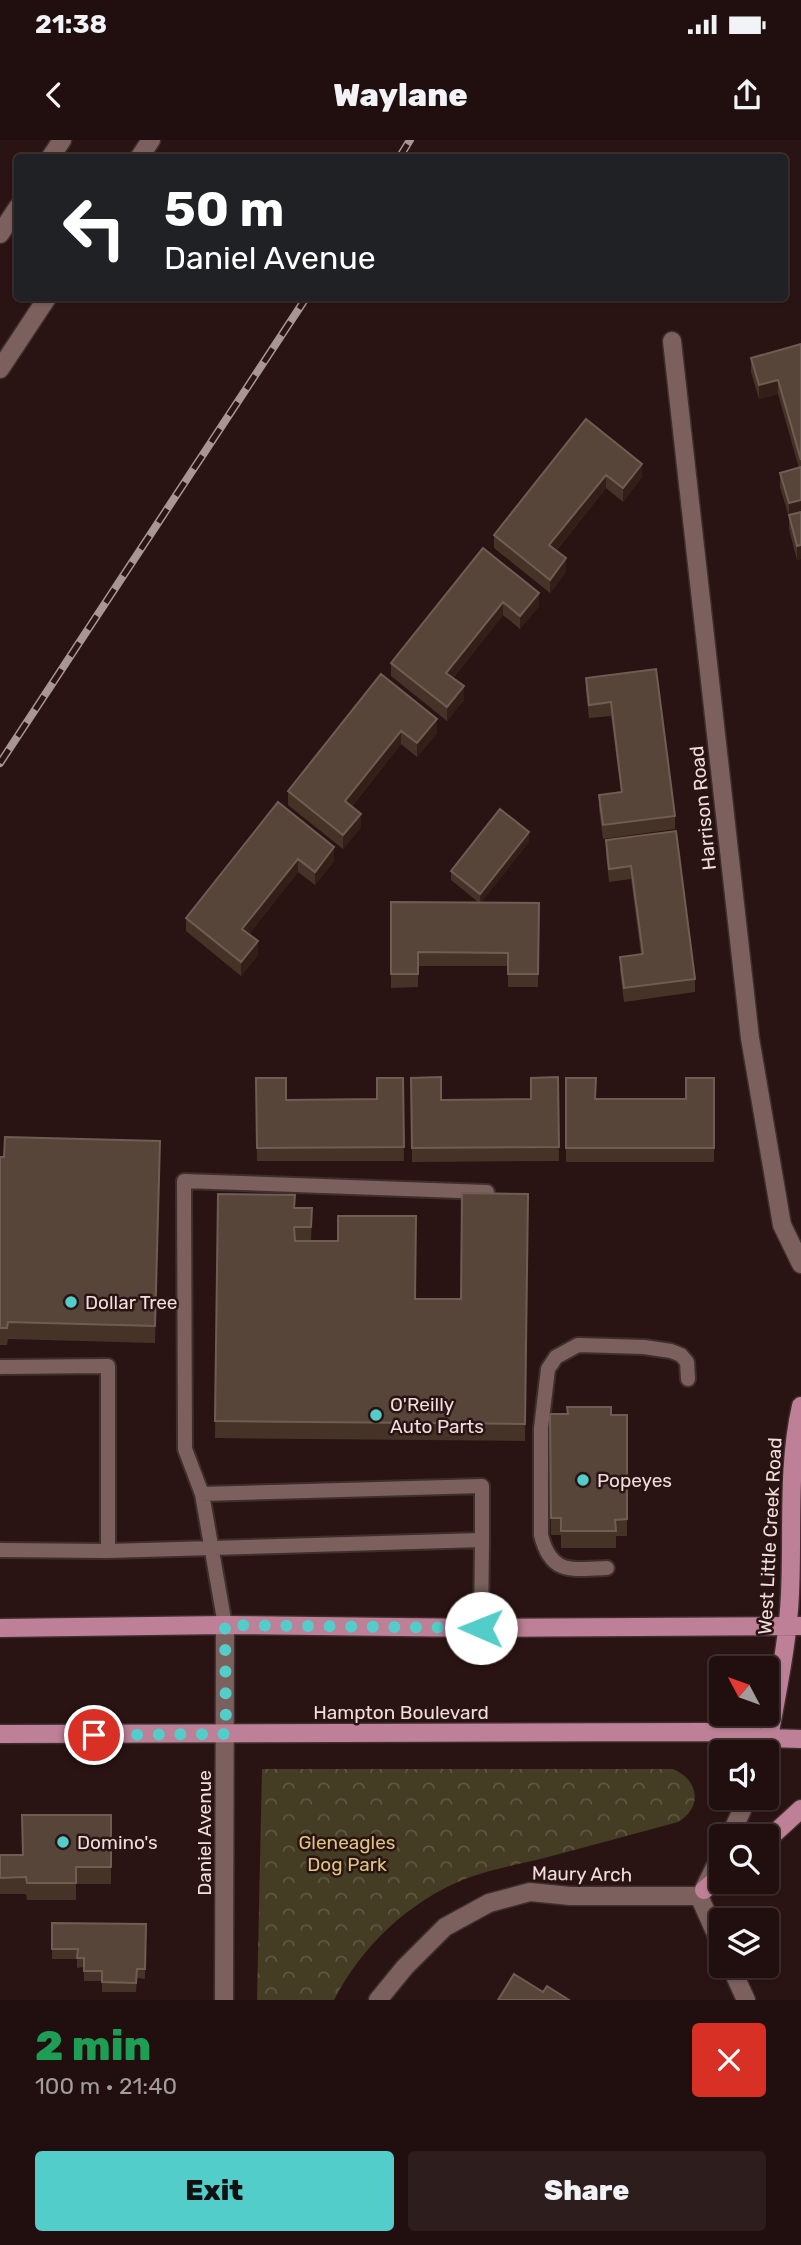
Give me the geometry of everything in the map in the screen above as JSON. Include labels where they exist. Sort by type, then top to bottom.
[{"type":"main road","name":"West Little Creek Road","points":[[768,1740],[795,1626],[794,1461],[801,1406]]},
{"type":"main road","points":[[0,1619],[30,1627]]},
{"type":"main road","points":[[0,1628],[225,1625],[481,1628],[795,1626]]},
{"type":"main road","name":"Hampton Boulevard","points":[[0,1734],[705,1732],[743,1740]]},
{"type":"main road","name":"Hampton Boulevard","points":[[779,1743],[801,1739]]},
{"type":"main road","points":[[779,1829],[801,1809]]},
{"type":"main road","points":[[701,1893],[709,1886]]},
{"type":"street","points":[[0,234],[14,213]]},
{"type":"street","points":[[0,369],[45,301]]},
{"type":"street","name":"Harrison Road","points":[[672,341],[750,1038],[782,1226],[801,1264]]},
{"type":"street","name":"Daniel Avenue","points":[[224,2000],[225,1625]]},
{"type":"street","points":[[709,1878],[701,1893],[709,1914]]},
{"type":"street","name":"Maury Arch","points":[[378,2000],[405,1967],[445,1927],[489,1903],[530,1892],[570,1896],[701,1893]]},
{"type":"street","points":[[736,1978],[746,2000]]},
{"type":"lane","points":[[225,1625],[202,1494],[185,1449],[184,1181],[487,1192]]},
{"type":"lane","points":[[607,1568],[565,1569],[544,1549],[541,1535],[541,1428],[548,1369],[556,1357],[578,1345],[644,1348],[681,1355],[687,1362],[688,1379]]},
{"type":"lane","points":[[0,1367],[108,1366],[108,1551]]},
{"type":"lane","points":[[202,1494],[482,1486],[481,1628]]},
{"type":"lane","points":[[0,1550],[108,1551],[482,1540]]},
{"type":"green space","name":"Gleneagles Dog Park","points":[[262,1769],[673,1769],[688,1780],[695,1794],[691,1809],[678,1822],[485,1872],[424,1900],[373,1944],[345,1980],[334,2000],[257,2000]]},
{"type":"building","points":[[801,344],[801,460],[778,380],[759,385],[751,358]]},
{"type":"building","points":[[586,419],[642,464],[623,488],[606,475],[549,545],[566,558],[550,580],[494,535]]},
{"type":"building","points":[[801,467],[801,500],[789,503],[780,473]]},
{"type":"building","points":[[801,512],[801,545],[797,546],[789,515]]},
{"type":"building","points":[[483,548],[539,593],[520,616],[503,602],[446,673],[464,686],[447,707],[391,663]]},
{"type":"building","points":[[656,669],[675,816],[603,825],[599,795],[622,792],[611,702],[589,705],[586,678]]},
{"type":"building","points":[[381,674],[437,719],[417,743],[401,731],[345,801],[361,814],[343,835],[288,791]]},
{"type":"building","points":[[278,802],[334,847],[315,872],[298,859],[242,929],[258,941],[241,962],[186,918]]},
{"type":"building","points":[[500,809],[529,832],[480,894],[451,871]]},
{"type":"building","points":[[676,831],[695,979],[624,988],[620,957],[643,954],[631,866],[609,869],[606,840]]},
{"type":"building","points":[[391,902],[539,903],[538,974],[508,974],[508,953],[418,952],[418,974],[391,974]]},
{"type":"building","points":[[441,1077],[441,1100],[531,1099],[531,1078],[558,1077],[559,1147],[412,1148],[411,1078]]},
{"type":"building","points":[[256,1078],[286,1078],[286,1100],[377,1099],[377,1078],[403,1078],[404,1147],[257,1148]]},
{"type":"building","points":[[566,1078],[596,1078],[595,1099],[686,1099],[686,1078],[714,1078],[714,1148],[566,1148]]},
{"type":"building","points":[[5,1137],[160,1141],[155,1326],[8,1322],[7,1328],[0,1328],[0,1157],[4,1157]]},
{"type":"building","points":[[462,1193],[528,1194],[525,1424],[215,1421],[218,1194],[295,1195],[294,1208],[312,1208],[311,1227],[294,1227],[295,1241],[338,1241],[338,1216],[416,1216],[415,1299],[461,1299]]},
{"type":"building","points":[[567,1407],[611,1407],[611,1415],[627,1415],[627,1519],[615,1520],[616,1531],[561,1531],[561,1518],[551,1518],[550,1414],[568,1414]]},
{"type":"building","points":[[22,1815],[111,1815],[111,1867],[76,1867],[76,1883],[27,1883],[26,1877],[0,1878],[0,1855],[23,1855]]},
{"type":"building","points":[[52,1923],[146,1924],[145,1969],[137,1969],[136,1983],[102,1982],[102,1971],[84,1971],[84,1958],[77,1958],[78,1949],[52,1949]]},
{"type":"building","points":[[514,1974],[543,1992],[547,1986],[569,2000],[498,2000]]},
{"type":"railway","points":[[401,154],[410,140]]},
{"type":"railway","points":[[0,763],[304,301]]},
{"type":"place","name":"Dollar Tree","points":[[71,1302]]},
{"type":"place","name":"O'Reilly Auto Parts","points":[[376,1415]]},
{"type":"place","name":"Popeyes","points":[[583,1480]]},
{"type":"place","name":"Domino's","points":[[63,1842]]},
{"type":"route","points":[[94,1735],[226,1734],[225,1625],[481,1628]]}]
